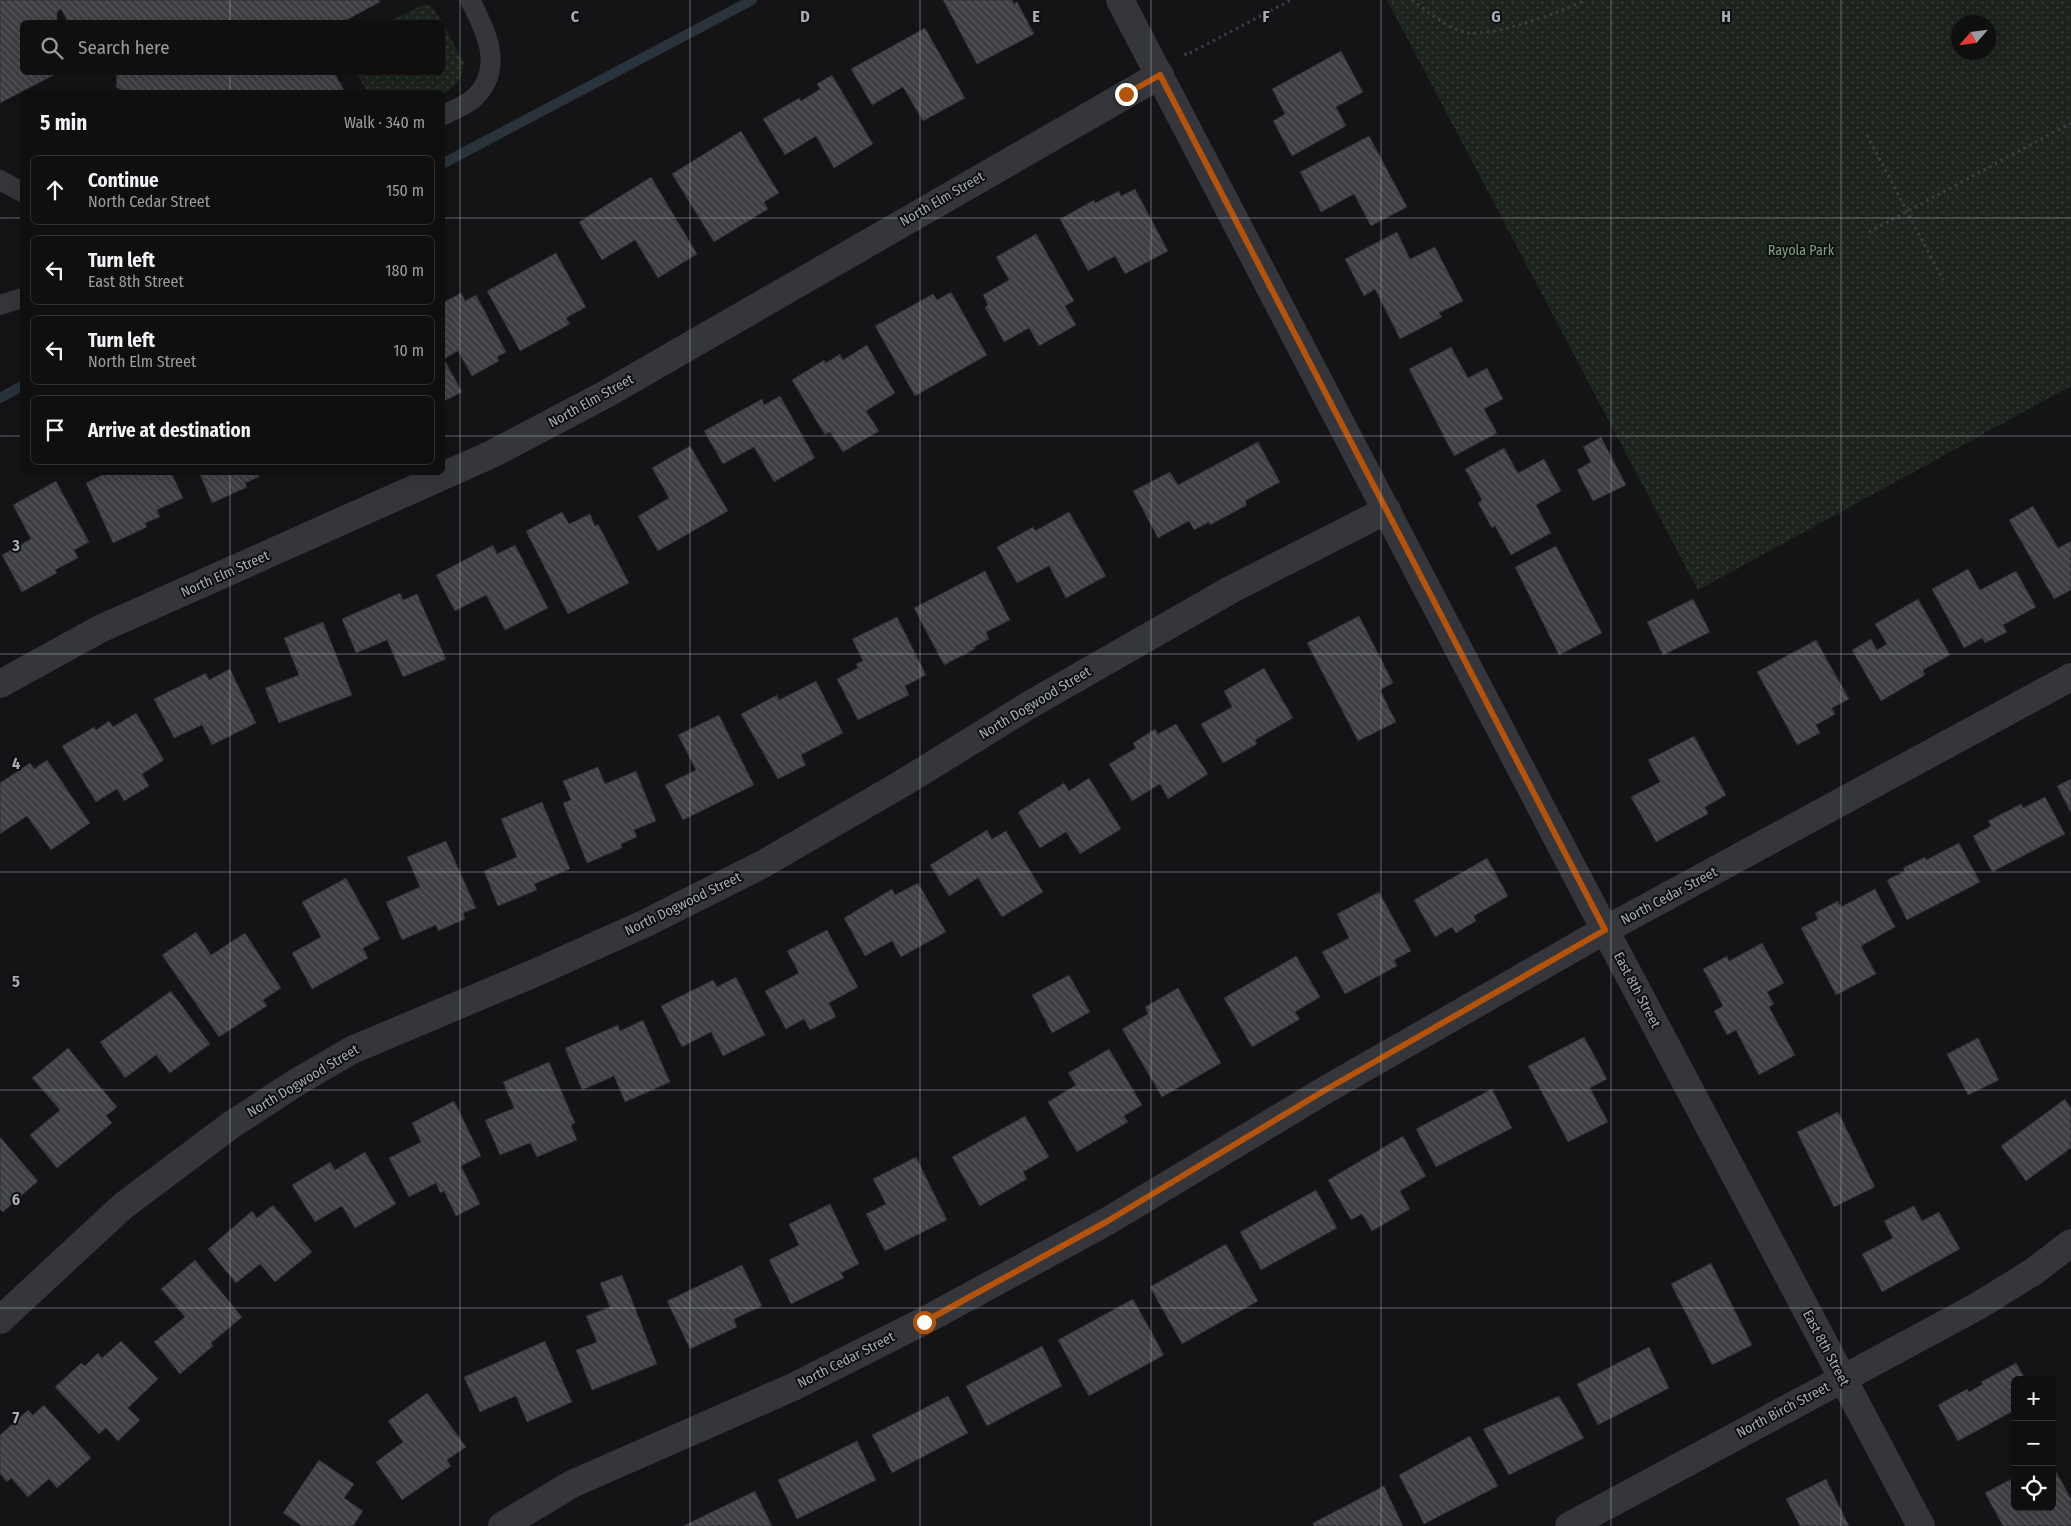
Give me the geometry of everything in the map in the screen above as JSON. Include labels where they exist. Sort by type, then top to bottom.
[{"type":"street","name":"East 8th Street","points":[[1120,0],[1605,930],[1921,1526]]},
{"type":"street","name":"North Elm Street","points":[[0,684],[100,630],[492,454],[606,394],[1160,75]]},
{"type":"street","name":"North Dogwood Street","points":[[0,1320],[123,1206],[231,1125],[296,1082],[352,1050],[537,972],[646,923],[763,864],[903,783],[1031,704],[1232,589],[1387,510]]},
{"type":"street","name":"North Cedar Street","points":[[502,1526],[572,1484],[793,1387],[924,1322],[1106,1222],[1327,1089],[1605,930],[2071,677]]},
{"type":"street","name":"North Birch Street","points":[[1569,1526],[1978,1306],[2033,1272],[2071,1244]]},
{"type":"lane","points":[[445,114],[472,100],[487,82],[492,58],[485,28],[470,0]]},
{"type":"lane","points":[[0,180],[20,191]]},
{"type":"lane","points":[[0,305],[20,299]]},
{"type":"path","points":[[1183,48],[1186,55],[1291,0]]},
{"type":"path","points":[[1412,0],[1438,19],[1462,32],[1486,33],[1567,9],[1586,0]]},
{"type":"path","points":[[1869,232],[2071,123]]},
{"type":"path","points":[[1867,135],[1942,280]]},
{"type":"green space","name":"Rayola Park","points":[[1387,0],[2071,0],[2071,386],[1698,590]]},
{"type":"green space","points":[[425,4],[433,7],[441,20],[392,20]]},
{"type":"green space","points":[[445,28],[464,63],[458,82],[445,92],[445,90],[366,90],[357,75],[445,75]]},
{"type":"building","points":[[0,0],[379,0],[380,2],[347,20],[67,20],[61,9],[57,12],[57,20],[20,20],[20,75],[54,75],[25,90],[20,90],[20,93],[0,103]]},
{"type":"building","points":[[943,0],[1012,0],[1014,4],[1017,2],[1034,34],[977,64]]},
{"type":"building","points":[[925,28],[965,98],[923,121],[903,87],[872,105],[851,69]]},
{"type":"building","points":[[1341,51],[1363,92],[1336,107],[1346,126],[1292,156],[1273,121],[1285,114],[1272,89]]},
{"type":"building","points":[[117,75],[336,75],[344,90],[121,90],[116,87]]},
{"type":"building","points":[[832,75],[873,144],[834,168],[816,136],[785,155],[763,119],[799,98],[801,101],[820,89],[817,84]]},
{"type":"building","points":[[741,131],[779,193],[764,202],[768,209],[714,242],[672,174]]},
{"type":"building","points":[[1369,136],[1407,207],[1371,226],[1354,194],[1321,212],[1300,172]]},
{"type":"building","points":[[651,177],[697,254],[658,278],[635,240],[602,260],[579,222]]},
{"type":"building","points":[[1135,189],[1168,251],[1125,274],[1115,256],[1088,271],[1060,219],[1094,200],[1095,203],[1119,191],[1121,196]]},
{"type":"building","points":[[1397,232],[1410,259],[1435,247],[1463,301],[1439,313],[1442,317],[1400,339],[1375,289],[1364,296],[1345,259]]},
{"type":"building","points":[[1036,234],[1074,301],[1065,306],[1076,325],[1039,346],[1029,328],[1004,342],[985,307],[988,305],[983,295],[1009,280],[996,257]]},
{"type":"building","points":[[556,253],[586,307],[566,318],[570,324],[520,351],[487,291]]},
{"type":"building","points":[[951,292],[987,355],[915,396],[875,326],[933,294],[937,300]]},
{"type":"building","points":[[461,293],[465,301],[476,295],[506,352],[497,357],[499,361],[472,376],[458,351],[445,358],[445,301]]},
{"type":"building","points":[[867,345],[895,393],[866,411],[879,431],[843,452],[830,432],[825,435],[792,380],[824,360],[826,363],[840,354],[843,360]]},
{"type":"building","points":[[1451,347],[1468,378],[1487,368],[1503,399],[1484,409],[1497,433],[1454,456],[1409,369]]},
{"type":"building","points":[[445,361],[462,392],[445,400]]},
{"type":"building","points":[[780,396],[815,458],[774,482],[754,447],[723,464],[704,431],[762,399],[764,405]]},
{"type":"building","points":[[1601,437],[1626,485],[1593,501],[1577,470],[1591,462],[1583,447]]},
{"type":"building","points":[[1258,442],[1280,482],[1245,501],[1247,505],[1210,525],[1209,522],[1194,530],[1189,521],[1158,538],[1133,491],[1170,472],[1178,485]]},
{"type":"building","points":[[690,446],[728,511],[658,551],[638,516],[669,498],[652,468]]},
{"type":"building","points":[[1504,448],[1518,473],[1544,459],[1561,491],[1536,505],[1551,533],[1511,555],[1495,526],[1492,528],[1478,503],[1482,500],[1465,469]]},
{"type":"building","points":[[102,475],[172,475],[183,498],[157,510],[160,517],[145,523],[147,527],[113,543],[86,483]]},
{"type":"building","points":[[200,475],[258,475],[259,477],[245,483],[247,487],[212,503]]},
{"type":"building","points":[[56,481],[89,542],[74,550],[78,558],[55,570],[57,573],[22,592],[2,555],[31,539],[13,505]]},
{"type":"building","points":[[2033,506],[2058,548],[2071,541],[2071,590],[2054,599],[2009,520]]},
{"type":"building","points":[[562,512],[569,524],[590,514],[595,526],[598,524],[629,583],[568,614],[526,531]]},
{"type":"building","points":[[1069,512],[1106,576],[1066,598],[1049,566],[1017,583],[997,547],[1033,527],[1035,531]]},
{"type":"building","points":[[493,545],[497,554],[515,545],[548,608],[505,630],[486,595],[455,611],[436,575]]},
{"type":"building","points":[[1556,546],[1602,633],[1559,655],[1515,567]]},
{"type":"building","points":[[1968,569],[1980,590],[2016,571],[2036,607],[2003,625],[2007,632],[1985,643],[1982,638],[1964,648],[1932,589]]},
{"type":"building","points":[[985,571],[1010,620],[986,632],[989,639],[974,647],[975,649],[944,665],[914,608]]},
{"type":"building","points":[[400,593],[403,600],[417,594],[446,659],[403,677],[387,640],[356,653],[342,619]]},
{"type":"building","points":[[1693,599],[1710,632],[1663,655],[1647,622]]},
{"type":"building","points":[[1918,599],[1950,655],[1923,670],[1925,675],[1881,701],[1852,650],[1871,639],[1877,650],[1887,644],[1875,624]]},
{"type":"building","points":[[1359,616],[1393,683],[1380,690],[1396,722],[1358,741],[1307,643]]},
{"type":"building","points":[[897,617],[926,675],[905,686],[909,695],[858,720],[837,679],[858,668],[856,664],[863,661],[852,639]]},
{"type":"building","points":[[323,622],[352,695],[279,723],[265,688],[299,675],[284,638]]},
{"type":"building","points":[[1816,640],[1849,699],[1832,708],[1835,714],[1816,725],[1820,733],[1797,745],[1757,672]]},
{"type":"building","points":[[1264,668],[1293,718],[1255,740],[1257,744],[1223,763],[1201,724],[1232,707],[1224,691]]},
{"type":"building","points":[[230,669],[256,723],[212,745],[202,725],[174,738],[154,699],[206,673],[209,680]]},
{"type":"building","points":[[816,681],[843,733],[801,755],[806,765],[778,779],[741,714],[777,695],[779,700]]},
{"type":"building","points":[[136,713],[164,760],[142,774],[149,786],[124,801],[117,789],[96,802],[62,746],[94,727],[96,730],[109,721],[113,727]]},
{"type":"building","points":[[719,715],[754,785],[683,820],[665,785],[696,770],[678,735]]},
{"type":"building","points":[[1176,724],[1208,774],[1168,799],[1160,784],[1132,801],[1109,764],[1136,748],[1133,743],[1155,729],[1158,734]]},
{"type":"building","points":[[1694,736],[1726,795],[1705,807],[1708,814],[1656,842],[1631,797],[1660,782],[1648,760]]},
{"type":"building","points":[[47,760],[90,823],[51,850],[27,816],[0,834],[0,783],[30,763],[34,769]]},
{"type":"building","points":[[598,767],[605,784],[636,771],[656,821],[634,830],[637,837],[621,844],[622,848],[587,863],[563,803],[571,800],[563,781]]},
{"type":"building","points":[[1089,778],[1121,829],[1080,854],[1066,832],[1040,848],[1018,812],[1064,783],[1069,791]]},
{"type":"building","points":[[2071,779],[2071,813],[2057,786]]},
{"type":"building","points":[[2045,797],[2065,834],[1992,872],[1973,836],[1991,826],[1988,821],[2021,804],[2023,808]]},
{"type":"building","points":[[542,802],[570,869],[534,884],[537,890],[498,906],[484,871],[517,857],[501,819]]},
{"type":"building","points":[[987,830],[992,839],[1006,831],[1043,892],[1002,917],[978,878],[949,896],[930,865]]},
{"type":"building","points":[[446,841],[476,908],[463,913],[465,919],[438,931],[436,925],[402,940],[386,902],[420,887],[407,857]]},
{"type":"building","points":[[1959,843],[1980,882],[1907,920],[1887,880],[1905,871],[1903,868],[1925,857],[1926,860]]},
{"type":"building","points":[[1487,858],[1508,896],[1474,916],[1476,921],[1456,933],[1452,927],[1435,937],[1414,900]]},
{"type":"building","points":[[346,878],[380,939],[363,948],[368,958],[312,989],[292,953],[321,937],[302,902]]},
{"type":"building","points":[[918,883],[946,932],[901,957],[892,941],[865,956],[844,918],[892,889],[895,895]]},
{"type":"building","points":[[1875,889],[1895,927],[1861,946],[1876,974],[1836,995],[1801,928],[1818,919],[1815,913],[1838,901],[1841,907]]},
{"type":"building","points":[[1379,892],[1411,951],[1394,960],[1397,966],[1345,994],[1322,952],[1349,938],[1337,914]]},
{"type":"building","points":[[827,930],[858,987],[829,1003],[836,1017],[810,1030],[804,1019],[786,1029],[765,991],[799,973],[787,951]]},
{"type":"building","points":[[196,932],[211,955],[245,933],[281,988],[263,1000],[267,1006],[219,1037],[162,955]]},
{"type":"building","points":[[1762,943],[1784,983],[1767,992],[1774,1004],[1769,1007],[1795,1055],[1759,1075],[1736,1030],[1727,1035],[1714,1011],[1723,1006],[1703,969],[1727,956],[1729,961]]},
{"type":"building","points":[[1296,956],[1320,997],[1295,1012],[1300,1019],[1252,1047],[1224,998]]},
{"type":"building","points":[[1069,975],[1090,1012],[1052,1033],[1032,995]]},
{"type":"building","points":[[736,977],[765,1035],[723,1056],[711,1032],[682,1047],[661,1006],[713,980],[717,987]]},
{"type":"building","points":[[1178,988],[1221,1063],[1162,1097],[1122,1029],[1148,1014],[1145,1007]]},
{"type":"building","points":[[171,991],[210,1044],[170,1073],[156,1055],[125,1078],[100,1042]]},
{"type":"building","points":[[643,1020],[670,1082],[625,1102],[614,1076],[582,1090],[565,1048],[618,1025],[620,1031]]},
{"type":"building","points":[[1584,1037],[1607,1079],[1590,1088],[1608,1122],[1568,1142],[1528,1066]]},
{"type":"building","points":[[1978,1038],[1999,1080],[1968,1095],[1947,1054]]},
{"type":"building","points":[[68,1048],[117,1107],[106,1116],[112,1123],[57,1168],[30,1135],[60,1110],[32,1078]]},
{"type":"building","points":[[1109,1049],[1142,1105],[1124,1116],[1128,1122],[1077,1152],[1048,1102],[1076,1085],[1068,1073]]},
{"type":"building","points":[[549,1062],[575,1123],[571,1125],[577,1140],[537,1157],[530,1143],[500,1155],[485,1120],[514,1108],[503,1082]]},
{"type":"building","points":[[1492,1089],[1512,1128],[1436,1167],[1416,1129]]},
{"type":"building","points":[[2065,1099],[2071,1108],[2071,1148],[2026,1181],[2001,1146]]},
{"type":"building","points":[[454,1101],[481,1156],[461,1166],[480,1204],[456,1216],[444,1191],[440,1193],[436,1183],[409,1197],[389,1158],[421,1142],[412,1123]]},
{"type":"building","points":[[1838,1112],[1875,1187],[1834,1207],[1797,1132]]},
{"type":"building","points":[[1025,1116],[1049,1157],[1023,1172],[1027,1179],[980,1206],[952,1157]]},
{"type":"building","points":[[1403,1136],[1426,1176],[1400,1191],[1410,1209],[1372,1231],[1362,1214],[1351,1220],[1328,1180]]},
{"type":"building","points":[[0,1137],[38,1181],[3,1212],[0,1209]]},
{"type":"building","points":[[365,1152],[396,1204],[355,1228],[342,1206],[315,1222],[292,1185],[330,1162],[335,1170]]},
{"type":"building","points":[[916,1157],[947,1220],[885,1251],[866,1214],[886,1204],[873,1179]]},
{"type":"building","points":[[1316,1190],[1337,1228],[1261,1270],[1240,1232]]},
{"type":"building","points":[[830,1204],[859,1264],[841,1273],[844,1278],[791,1304],[769,1260],[799,1245],[789,1224]]},
{"type":"building","points":[[273,1205],[312,1252],[275,1282],[260,1264],[236,1283],[208,1249],[252,1211],[257,1218]]},
{"type":"building","points":[[1914,1206],[1922,1221],[1939,1212],[1960,1249],[1882,1292],[1862,1254],[1893,1238],[1884,1221]]},
{"type":"building","points":[[1226,1244],[1258,1301],[1182,1344],[1150,1287]]},
{"type":"building","points":[[195,1260],[242,1317],[211,1343],[213,1346],[180,1374],[154,1342],[185,1317],[161,1289]]},
{"type":"building","points":[[1711,1263],[1752,1345],[1712,1365],[1671,1284]]},
{"type":"building","points":[[742,1265],[762,1306],[734,1319],[737,1327],[690,1349],[667,1301]]},
{"type":"building","points":[[622,1275],[657,1364],[592,1390],[576,1350],[597,1342],[586,1316],[610,1307],[600,1283]]},
{"type":"building","points":[[1133,1299],[1164,1355],[1089,1396],[1058,1340]]},
{"type":"building","points":[[121,1341],[158,1379],[128,1408],[140,1420],[118,1441],[106,1428],[99,1434],[55,1387],[81,1363],[85,1366],[98,1353],[102,1358]]},
{"type":"building","points":[[545,1341],[572,1402],[527,1422],[516,1396],[480,1412],[464,1377]]},
{"type":"building","points":[[1042,1346],[1062,1386],[987,1426],[966,1386]]},
{"type":"building","points":[[1649,1347],[1669,1388],[1598,1425],[1577,1384]]},
{"type":"building","points":[[2016,1363],[2024,1376],[2011,1376],[2011,1412],[1958,1441],[1938,1405],[1967,1389],[1969,1392],[1983,1384],[1981,1382]]},
{"type":"building","points":[[427,1393],[466,1447],[447,1460],[451,1466],[402,1500],[376,1462],[403,1442],[388,1421]]},
{"type":"building","points":[[948,1396],[968,1433],[892,1473],[872,1435]]},
{"type":"building","points":[[1559,1396],[1584,1438],[1509,1475],[1483,1429]]},
{"type":"building","points":[[44,1405],[91,1458],[57,1488],[49,1479],[28,1497],[11,1478],[7,1482],[0,1474],[0,1435],[28,1410],[33,1415]]},
{"type":"building","points":[[1470,1436],[1498,1486],[1424,1524],[1399,1475]]},
{"type":"building","points":[[857,1441],[876,1480],[797,1519],[778,1480]]},
{"type":"building","points":[[319,1460],[354,1484],[344,1498],[363,1511],[353,1526],[302,1526],[283,1513]]},
{"type":"building","points":[[2056,1471],[2071,1499],[2071,1526],[2003,1526],[1985,1493],[2011,1479],[2011,1511],[2056,1511]]},
{"type":"building","points":[[1826,1479],[1849,1526],[1800,1526],[1786,1499]]},
{"type":"building","points":[[1384,1486],[1403,1526],[1314,1526],[1313,1523]]},
{"type":"building","points":[[755,1491],[772,1526],[683,1526]]},
{"type":"waterway","points":[[445,162],[752,0]]},
{"type":"waterway","points":[[0,398],[20,387]]},
{"type":"route","points":[[924,1322],[1106,1222],[1327,1089],[1605,930],[1160,75],[1126,94]]}]
